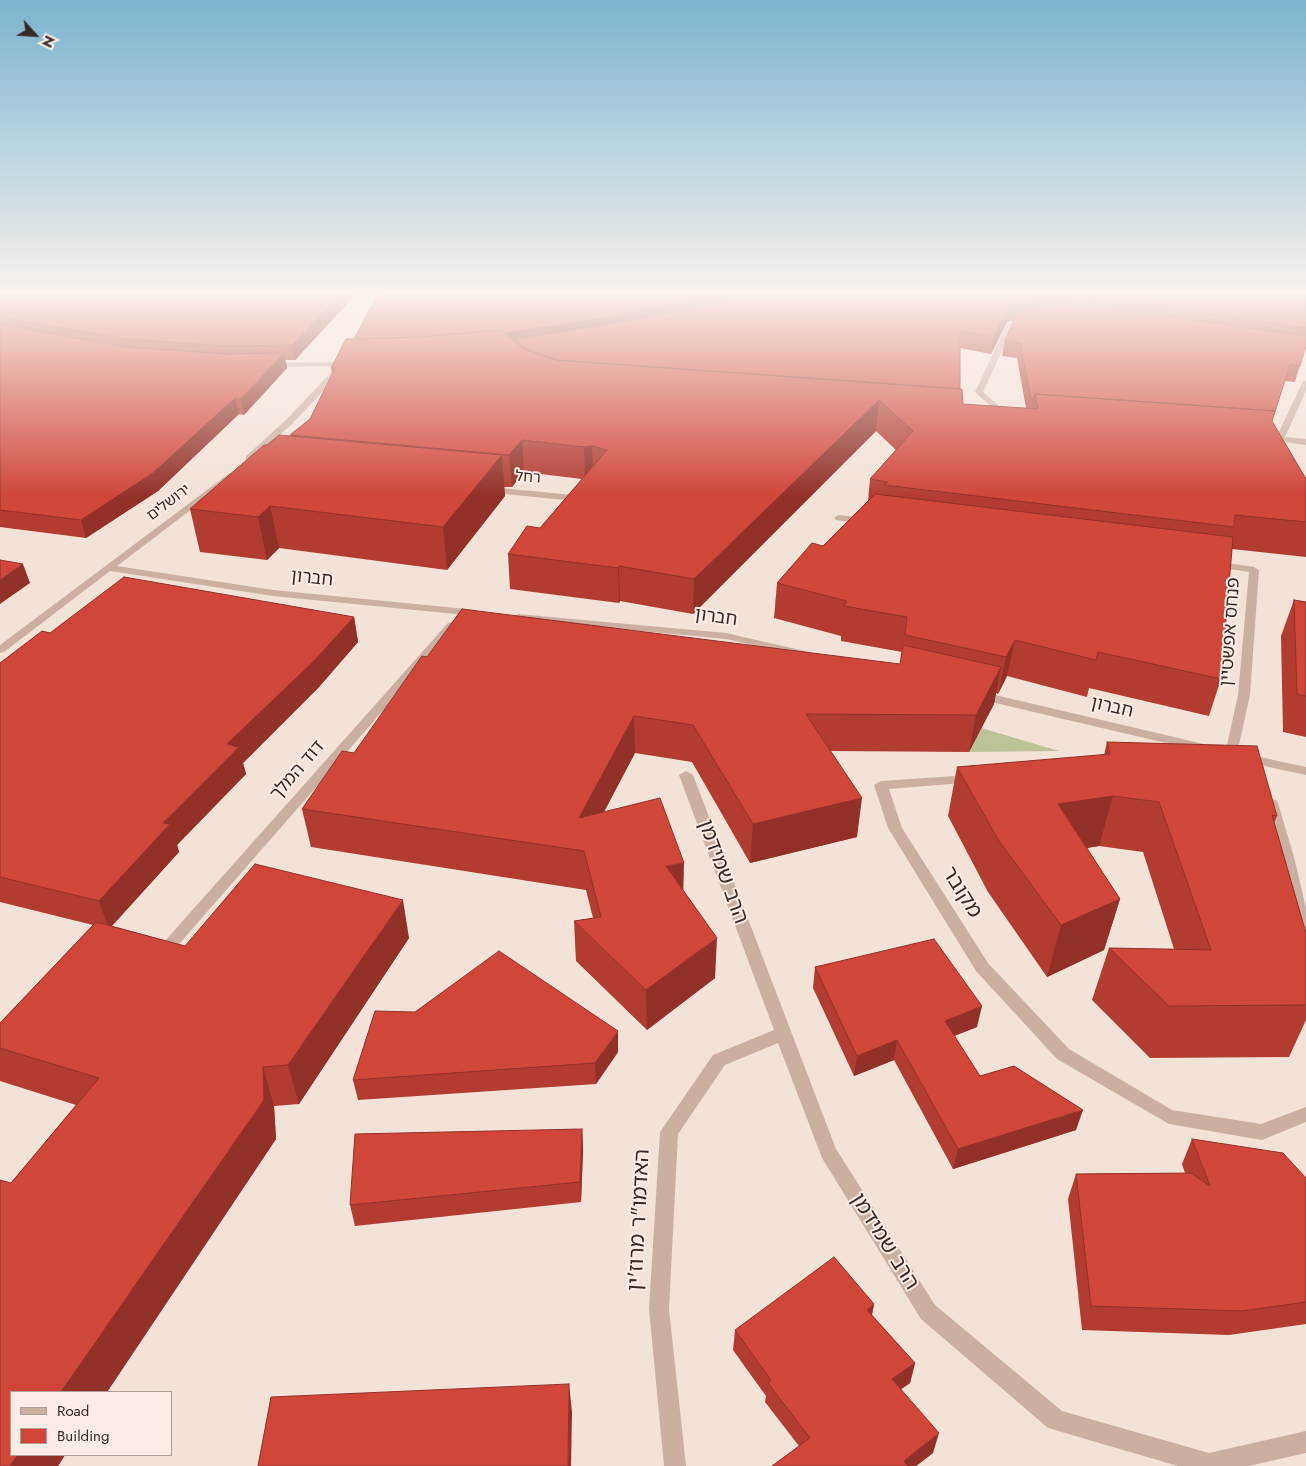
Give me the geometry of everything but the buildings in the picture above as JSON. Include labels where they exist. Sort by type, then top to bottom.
[{"type":"street","points":[[994,360],[979,392],[1007,418]]},
{"type":"street","name":"ירושלים","points":[[0,650],[245,467],[348,364],[259,365]]},
{"type":"street","points":[[1280,438],[1306,383]]},
{"type":"street","points":[[988,417],[1017,419]]},
{"type":"street","points":[[1252,436],[1306,442]]},
{"type":"street","name":"רחל","points":[[476,489],[577,495],[562,510]]},
{"type":"street","points":[[839,518],[879,523]]},
{"type":"street","name":"פנחס אפשטיין","points":[[1204,563],[1254,570],[1244,695],[1231,754]]},
{"type":"street","name":"חברון","points":[[109,568],[273,593],[726,636],[814,656]]},
{"type":"street","name":"דוד המלך","points":[[160,956],[464,612]]},
{"type":"street","name":"חברון","points":[[969,692],[1306,771]]},
{"type":"street","points":[[1175,755],[1202,747]]},
{"type":"street","points":[[1258,761],[1287,857],[1306,941]]},
{"type":"street","name":"הרב שמידמן","points":[[686,775],[828,1152],[928,1312],[1056,1420],[1209,1464],[1306,1442]]},
{"type":"street","name":"מקובר","points":[[987,778],[882,785],[895,828],[982,967],[1063,1054],[1169,1117],[1262,1132],[1306,1114]]},
{"type":"street","name":"האדמו\"ר מרוז'ין","points":[[675,1466],[659,1309],[669,1132],[719,1060],[782,1034]]},
{"type":"green space","points":[[981,728],[1059,751],[969,752]]}]
